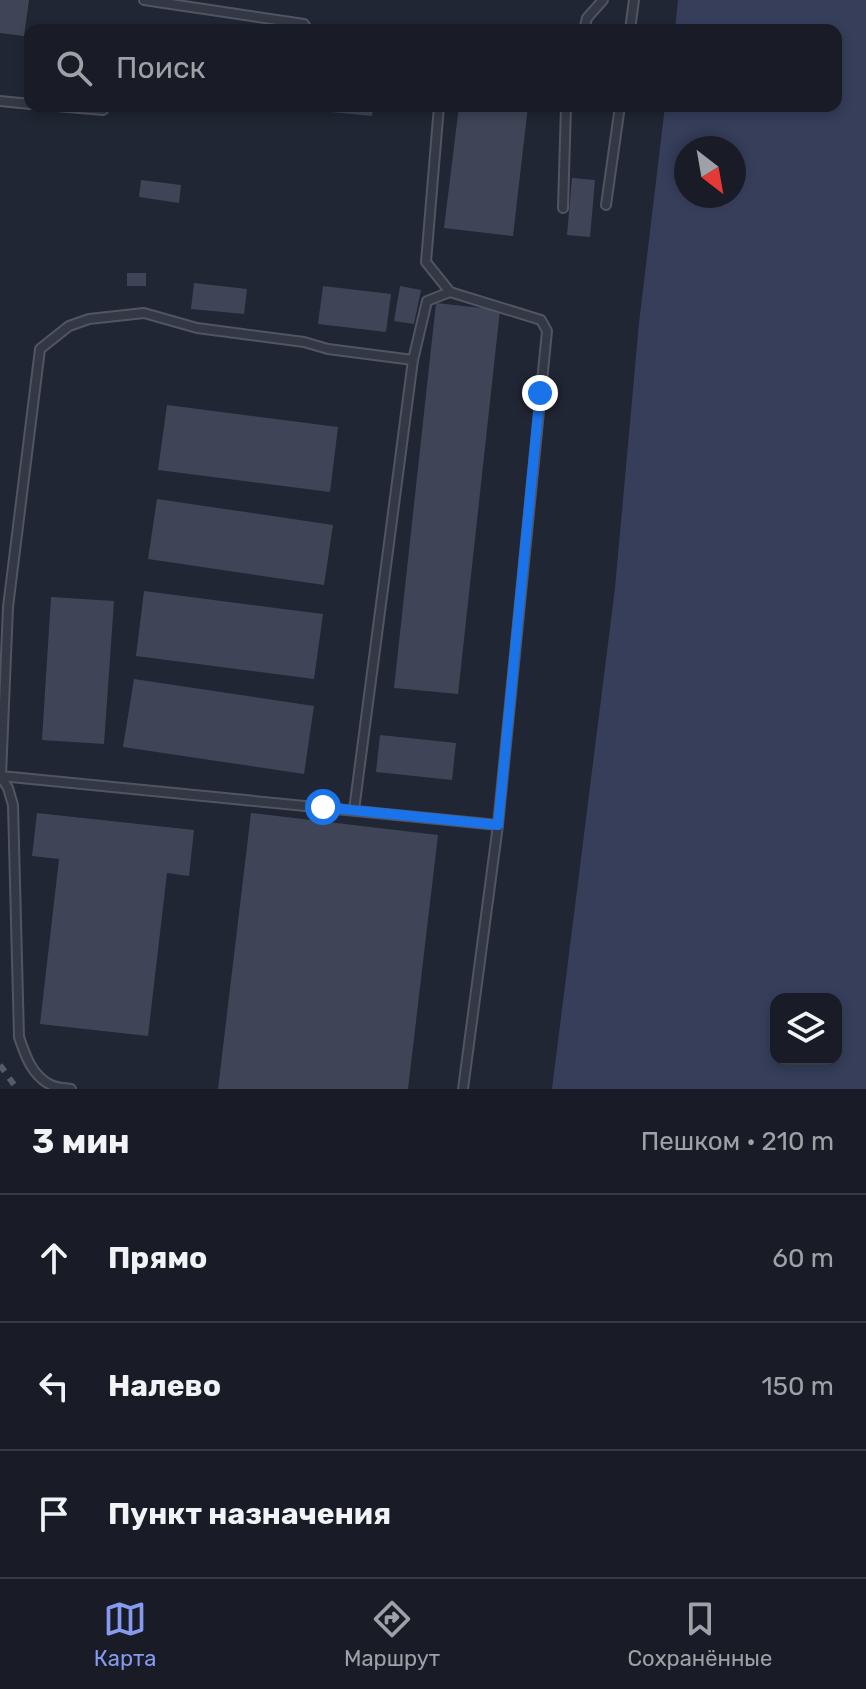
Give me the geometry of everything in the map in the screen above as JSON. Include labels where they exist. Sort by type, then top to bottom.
[{"type":"lane","points":[[144,0],[304,24]]},
{"type":"lane","points":[[586,24],[603,0]]},
{"type":"lane","points":[[631,24],[634,0]]},
{"type":"lane","points":[[0,101],[24,103]]},
{"type":"lane","points":[[438,112],[426,262],[450,292],[541,320],[547,331],[498,825],[463,1089]]},
{"type":"lane","points":[[563,208],[566,112]]},
{"type":"lane","points":[[606,205],[619,112]]},
{"type":"lane","points":[[354,810],[413,360],[427,301],[450,292]]},
{"type":"lane","points":[[71,1089],[52,1085],[37,1074],[25,1056],[19,1037],[13,805],[0,775],[8,607],[40,349],[69,326],[89,319],[144,313],[197,328],[413,360]]},
{"type":"lane","points":[[0,775],[498,825]]},
{"type":"water","points":[[678,0],[866,0],[866,1089],[552,1089],[615,588],[639,323],[664,112],[842,112],[842,24],[676,24]]},
{"type":"building","points":[[0,0],[29,0],[24,36],[0,33]]},
{"type":"building","points":[[331,112],[372,112],[372,116]]},
{"type":"building","points":[[458,112],[527,112],[513,236],[444,228]]},
{"type":"building","points":[[572,178],[595,180],[590,237],[567,235]]},
{"type":"building","points":[[141,180],[181,185],[179,203],[139,197]]},
{"type":"building","points":[[127,273],[146,273],[146,286],[127,286]]},
{"type":"building","points":[[194,283],[247,289],[244,314],[191,309]]},
{"type":"building","points":[[323,286],[391,294],[386,332],[318,324]]},
{"type":"building","points":[[400,286],[421,290],[414,324],[394,321]]},
{"type":"building","points":[[436,303],[500,310],[458,694],[394,688]]},
{"type":"building","points":[[167,405],[338,427],[330,492],[158,470]]},
{"type":"building","points":[[157,499],[333,525],[324,585],[148,559]]},
{"type":"building","points":[[144,591],[323,614],[314,679],[136,656]]},
{"type":"building","points":[[51,597],[114,601],[104,744],[42,740]]},
{"type":"building","points":[[134,679],[314,706],[304,774],[123,747]]},
{"type":"building","points":[[380,735],[456,743],[452,780],[376,772]]},
{"type":"building","points":[[37,813],[194,830],[189,876],[167,873],[148,1036],[40,1024],[59,859],[32,856]]},
{"type":"building","points":[[251,813],[438,835],[408,1089],[218,1089]]},
{"type":"railway","points":[[0,1065],[17,1089]]},
{"type":"route","points":[[323,807],[498,825],[540,393]]}]
